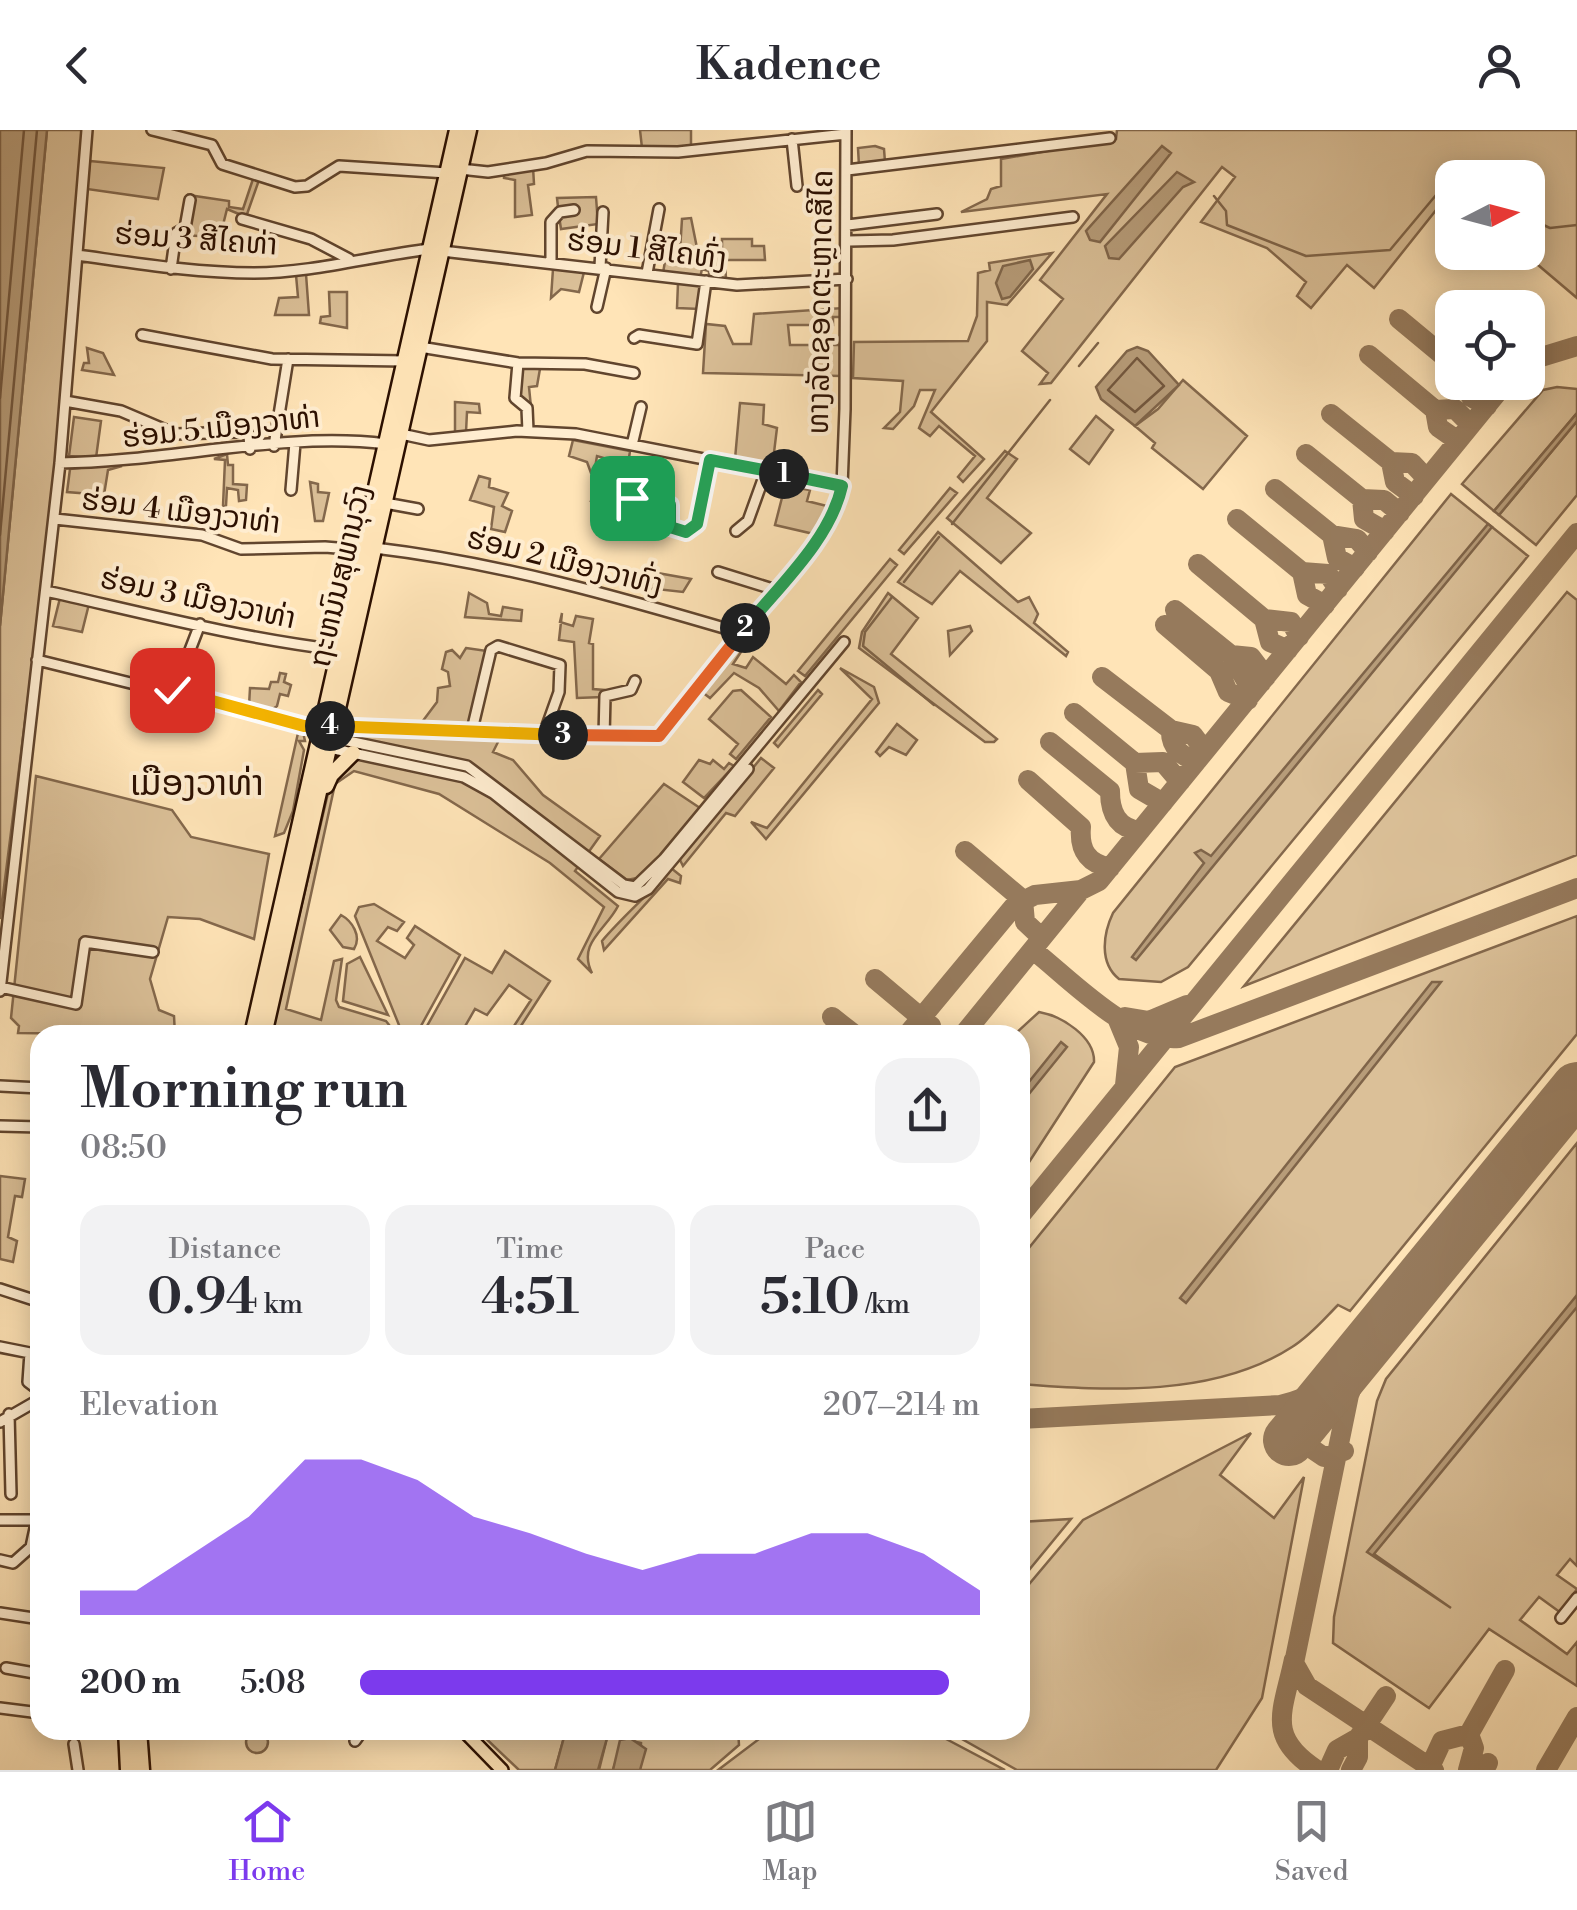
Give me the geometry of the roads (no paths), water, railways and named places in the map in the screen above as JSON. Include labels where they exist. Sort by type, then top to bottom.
[{"type":"highway","name":"ຖະຫນົນສຸພານຸວົງ","points":[[266,1025],[305,858],[339,650],[385,503],[420,347],[453,171],[456,130]]},
{"type":"highway","name":"ຖະຫນົນສຸພານຸວົງ","points":[[453,171],[469,130]]},
{"type":"highway","name":"ຖະຫນົນສຸພານຸວົງ","points":[[254,1025],[326,736],[405,361],[436,250]]},
{"type":"highway","points":[[305,858],[331,775],[353,753]]},
{"type":"highway","points":[[126,1740],[128,1770]]},
{"type":"highway","points":[[140,1740],[142,1770]]},
{"type":"main road","points":[[473,1740],[502,1770]]},
{"type":"street","points":[[88,130],[60,463],[0,988],[76,1004],[86,942],[153,952]]},
{"type":"street","points":[[152,130],[212,145],[222,164],[295,187],[306,186],[340,166],[488,172],[546,163],[588,151],[678,152],[846,132]]},
{"type":"street","name":"ທາງລັດຊອດຕະຫຼາດສີໄຄ","points":[[326,736],[472,730],[659,736],[831,519],[842,486],[848,241],[846,132]]},
{"type":"street","points":[[847,170],[1110,138]]},
{"type":"street","points":[[792,140],[796,186]]},
{"type":"street","points":[[172,269],[176,233],[186,228],[190,200]]},
{"type":"street","points":[[648,273],[660,209]]},
{"type":"street","points":[[551,262],[551,222],[560,212],[574,210]]},
{"type":"street","points":[[597,307],[603,267],[604,212]]},
{"type":"street","points":[[848,226],[936,214]]},
{"type":"street","points":[[848,241],[893,240],[1073,217]]},
{"type":"street","points":[[242,219],[311,239],[349,259]]},
{"type":"street","name":"ຮ່ອມ 3 ສີໄຄທ່າ","points":[[76,254],[172,269],[255,273],[313,269],[349,259],[436,250]]},
{"type":"street","name":"ຮ່ອມ 1 ສີໄຄທົ່ງ","points":[[436,250],[744,286],[847,279]]},
{"type":"street","points":[[634,338],[639,335],[696,344],[706,281]]},
{"type":"street","points":[[142,336],[288,359],[405,361]]},
{"type":"street","points":[[420,347],[518,362],[585,364],[634,373]]},
{"type":"street","points":[[274,446],[288,359]]},
{"type":"street","points":[[518,362],[516,398],[528,408],[528,431]]},
{"type":"street","points":[[64,401],[121,410],[175,434],[242,432],[249,435],[250,449]]},
{"type":"street","points":[[632,445],[641,407]]},
{"type":"street","points":[[401,434],[429,440],[528,431],[576,434],[842,486]]},
{"type":"street","points":[[292,490],[295,443]]},
{"type":"street","name":"ຮ່ອມ 5 ເມືອງວາທ່າ","points":[[60,463],[115,463],[295,443],[386,444]]},
{"type":"street","points":[[632,498],[670,505],[669,526],[686,532],[694,528],[710,460]]},
{"type":"street","points":[[736,531],[748,521],[766,471]]},
{"type":"street","points":[[385,503],[418,509]]},
{"type":"street","name":"ຮ່ອມ 4 ເມືອງວາທ່າ","points":[[54,519],[202,534],[242,550],[368,549]]},
{"type":"street","name":"ຮ່ອມ 2 ເມືອງວາທົ່ງ","points":[[368,549],[491,564],[561,580],[741,633]]},
{"type":"street","points":[[718,572],[776,590]]},
{"type":"street","name":"ຮ່ອມ 3 ເມືອງວາທ່າ","points":[[46,591],[200,624],[247,639],[339,650]]},
{"type":"street","points":[[185,663],[200,624]]},
{"type":"street","points":[[326,736],[468,766],[589,864],[624,885],[643,883],[844,642]]},
{"type":"street","points":[[472,730],[491,650],[498,646],[560,665],[559,692],[544,734]]},
{"type":"street","points":[[37,660],[304,726],[353,753],[464,777],[501,793]]},
{"type":"street","points":[[604,737],[605,696],[631,690],[635,681]]},
{"type":"street","points":[[430,768],[433,756]]},
{"type":"street","points":[[0,1086],[30,1088]]},
{"type":"street","points":[[0,1126],[30,1128]]},
{"type":"street","points":[[0,1289],[30,1299]]},
{"type":"street","points":[[0,1347],[30,1353],[30,1383]]},
{"type":"street","points":[[0,1422],[30,1403]]},
{"type":"street","points":[[10,1414],[11,1494]]},
{"type":"street","points":[[0,1520],[30,1520]]},
{"type":"street","points":[[0,1560],[12,1563],[30,1547]]},
{"type":"street","points":[[1561,1618],[1577,1598]]},
{"type":"street","points":[[0,1614],[30,1618]]},
{"type":"street","points":[[6,1668],[30,1672]]},
{"type":"street","points":[[0,1708],[30,1712]]},
{"type":"street","points":[[74,1744],[80,1763]]},
{"type":"water","points":[[0,130],[47,130],[0,626]]},
{"type":"water","points":[[1162,146],[1171,153],[1100,242],[1090,240],[1086,231]]},
{"type":"water","points":[[1177,172],[1194,182],[1183,187],[1119,259],[1109,258],[1105,246]]},
{"type":"water","points":[[1030,260],[1033,269],[1010,297],[1002,299],[996,283],[1003,266]]},
{"type":"water","points":[[1137,347],[1148,351],[1179,385],[1135,426],[1101,399],[1096,387],[1127,351]]},
{"type":"water","points":[[1577,413],[1577,421],[1499,515],[1494,511]]},
{"type":"water","points":[[1488,524],[1492,527],[1136,960],[1132,957],[1204,863],[1195,853],[1201,850],[1211,856]]},
{"type":"water","points":[[1432,982],[1441,982],[1186,1303],[1180,1298]]},
{"type":"water","points":[[1061,1042],[1067,1047],[1030,1093],[1030,1081]]},
{"type":"water","points":[[1577,1295],[1577,1307],[1374,1554],[1451,1608],[1367,1552]]},
{"type":"water","points":[[563,1740],[606,1740],[598,1770],[555,1770]]},
{"type":"water","points":[[620,1740],[633,1740],[646,1749],[640,1770],[613,1770]]},
{"type":"waterway","points":[[1214,196],[1226,211],[1227,225],[1306,256],[1390,250],[1435,196]]},
{"type":"waterway","points":[[1545,226],[1577,225]]},
{"type":"waterway","points":[[1079,366],[1098,343]]},
{"type":"waterway","points":[[952,524],[1050,400]]},
{"type":"waterway","points":[[904,582],[939,537]]},
{"type":"waterway","points":[[892,597],[865,632],[863,646],[934,705]]},
{"type":"district","name":"ເມືອງວາທ່າ","points":[[197,783]]}]
